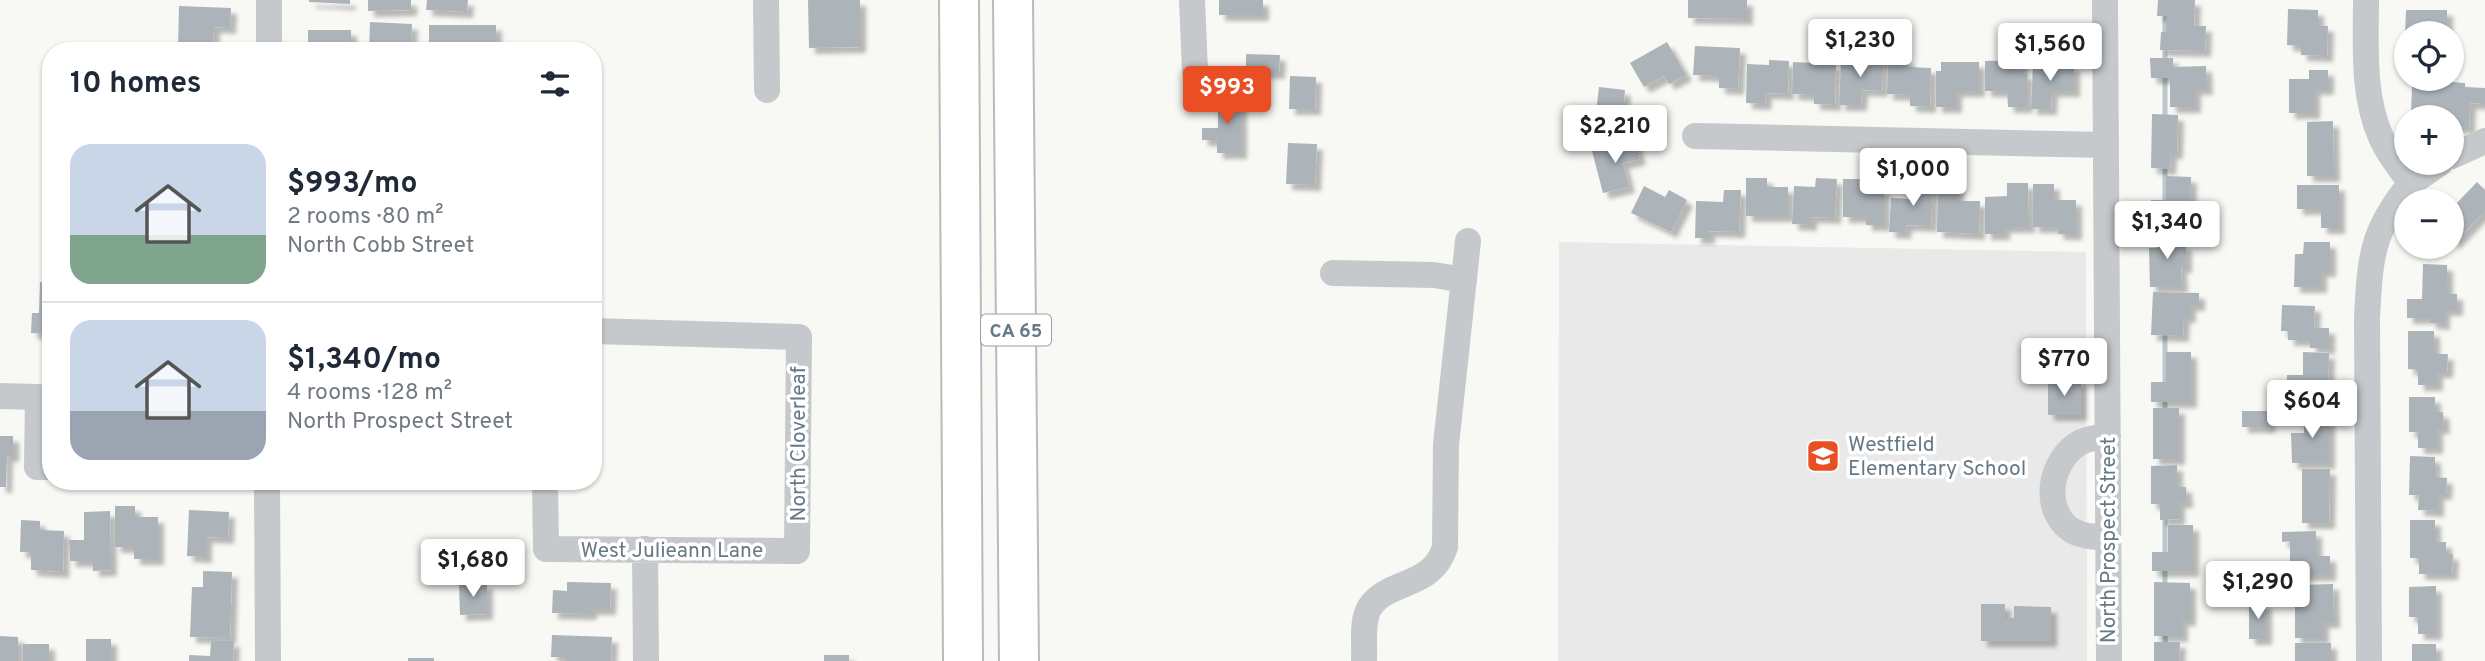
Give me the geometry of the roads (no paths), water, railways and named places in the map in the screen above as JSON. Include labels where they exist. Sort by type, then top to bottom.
[{"type":"highway","name":"CA 65","points":[[959,0],[963,661]]},
{"type":"highway","name":"CA 65","points":[[1013,0],[1019,661]]},
{"type":"street","points":[[269,0],[269,42]]},
{"type":"street","points":[[766,0],[767,90]]},
{"type":"street","points":[[1192,0],[1195,71]]},
{"type":"street","name":"North Prospect Street","points":[[2105,0],[2109,661]]},
{"type":"street","points":[[2366,0],[2367,76],[2372,109],[2386,148],[2411,183]]},
{"type":"street","points":[[1696,136],[2106,145]]},
{"type":"street","points":[[2464,151],[2485,141]]},
{"type":"street","points":[[2369,661],[2367,318],[2372,253],[2381,226],[2395,202],[2411,183],[2423,175]]},
{"type":"street","points":[[1364,661],[1369,607],[1379,597],[1430,571],[1441,561],[1445,547],[1446,445],[1468,241]]},
{"type":"street","points":[[1333,272],[1434,275],[1464,280]]},
{"type":"street","name":"North Cloverleaf","points":[[602,331],[799,337],[797,551]]},
{"type":"street","points":[[0,396],[38,397],[37,467],[42,467]]},
{"type":"street","points":[[2108,436],[2084,440],[2070,449],[2060,460],[2054,473],[2053,486],[2056,509],[2071,530],[2091,537],[2108,537]]},
{"type":"street","points":[[267,490],[268,661]]},
{"type":"street","name":"West Julieann Lane","points":[[545,490],[545,549],[797,551]]},
{"type":"street","points":[[645,549],[646,661]]},
{"type":"waterway","points":[[2165,0],[2165,63]]},
{"type":"waterway","points":[[2165,73],[2165,119]]},
{"type":"waterway","points":[[2165,164],[2165,238]]},
{"type":"waterway","points":[[2165,328],[2165,413]]},
{"type":"waterway","points":[[2165,514],[2165,556]]},
{"type":"waterway","points":[[2165,566],[2165,588]]},
{"type":"waterway","points":[[2165,629],[2166,661]]},
{"type":"place","name":"Westfield Elementary School","points":[[1823,456]]}]
